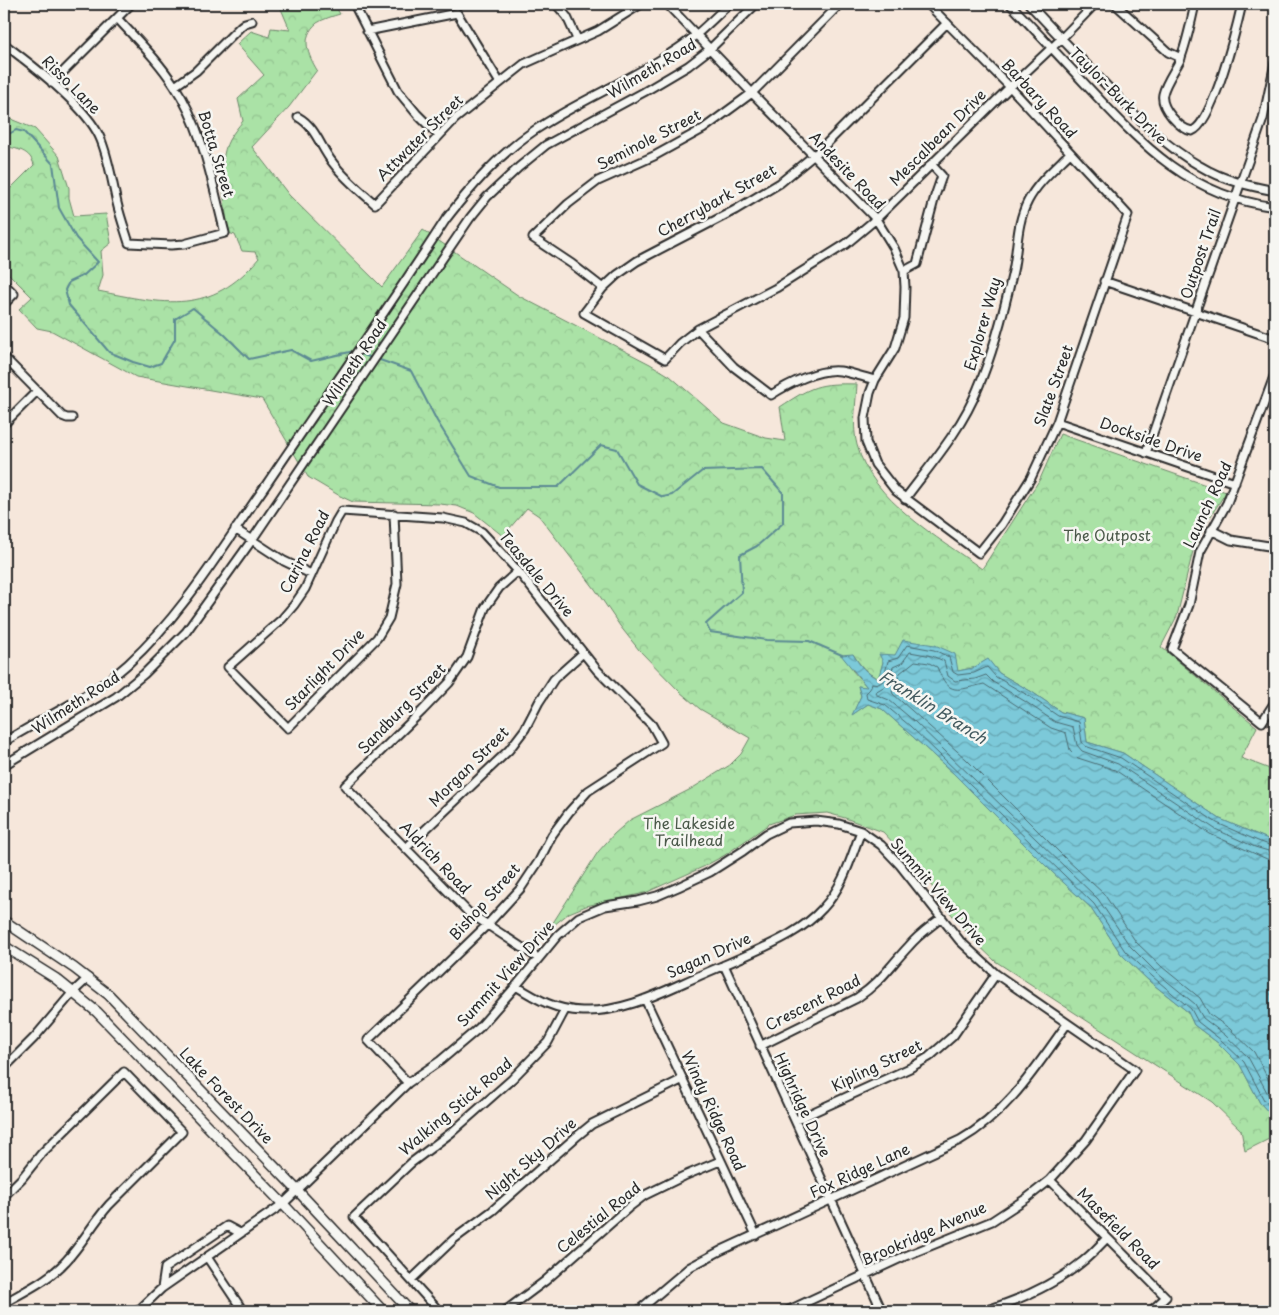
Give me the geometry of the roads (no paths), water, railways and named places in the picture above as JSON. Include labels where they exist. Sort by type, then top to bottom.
[{"type":"main road","name":"Lake Forest Drive","points":[[4,921],[88,978],[116,1002],[298,1190],[410,1311]]},
{"type":"main road","points":[[4,946],[73,992],[97,1012],[283,1204],[383,1311]]},
{"type":"street","points":[[52,83],[131,4]]},
{"type":"street","points":[[354,4],[398,91],[439,136]]},
{"type":"street","points":[[556,4],[567,17],[577,39]]},
{"type":"street","name":"Attwater Street","points":[[298,117],[309,124],[331,162],[375,204],[470,106],[524,64],[614,22],[641,4]]},
{"type":"street","name":"Andesite Road","points":[[668,4],[752,93],[876,219],[894,248],[904,271],[904,318],[895,348],[875,380],[865,418],[866,442],[885,478],[905,499],[979,554]]},
{"type":"street","name":"Wilmeth Road","points":[[4,742],[90,693],[128,663],[170,621],[304,429],[446,219],[470,189],[502,155],[564,112],[643,71],[673,52],[697,35],[729,4]]},
{"type":"street","name":"Wilmeth Road","points":[[4,765],[100,708],[144,674],[186,632],[252,540],[470,218],[487,197],[546,145],[688,66],[710,49],[756,4]]},
{"type":"street","name":"Seminole Street","points":[[603,288],[572,264],[533,238],[568,204],[598,181],[654,156],[703,129],[752,93],[840,4]]},
{"type":"street","name":"Barbary Road","points":[[928,4],[1010,87],[1128,215]]},
{"type":"street","name":"Taylor-Burk Drive","points":[[1010,4],[1120,122],[1147,148],[1189,178],[1217,193],[1235,199],[1275,207]]},
{"type":"street","name":"Taylor-Burk Drive","points":[[1029,4],[1159,138],[1200,166],[1240,184],[1275,191]]},
{"type":"street","name":"Mescalbean Drive","points":[[665,359],[698,328],[776,288],[846,244],[876,219],[1095,4]]},
{"type":"street","points":[[1115,4],[1168,52],[1181,58]]},
{"type":"street","points":[[1195,4],[1181,58],[1163,94],[1168,112],[1184,128],[1192,131],[1200,126],[1206,115],[1222,74],[1242,4]]},
{"type":"street","points":[[367,31],[457,13],[500,83]]},
{"type":"street","name":"Botta Street","points":[[116,18],[153,56],[175,86],[187,108],[204,150],[225,233]]},
{"type":"street","points":[[175,86],[196,71],[241,26],[252,22]]},
{"type":"street","name":"Cherrybark Street","points":[[665,359],[584,313],[603,288],[637,261],[735,210],[780,183],[814,155],[947,23]]},
{"type":"street","name":"Risso Lane","points":[[4,44],[52,83],[85,116],[101,138],[113,176],[117,202],[129,243],[184,244],[225,233]]},
{"type":"street","name":"Outpost Trail","points":[[1146,453],[1263,119],[1275,63]]},
{"type":"street","name":"Explorer Way","points":[[905,499],[950,440],[978,390],[998,331],[1013,269],[1018,230],[1028,202],[1046,176],[1070,153]]},
{"type":"street","points":[[904,271],[918,264],[942,176],[931,164]]},
{"type":"street","name":"Slate Street","points":[[979,554],[1002,524],[1031,478],[1057,422],[1128,215]]},
{"type":"street","points":[[1104,281],[1275,338]]},
{"type":"street","points":[[4,284],[14,294],[4,304]]},
{"type":"street","points":[[698,328],[734,367],[770,395],[790,383],[810,375],[838,370],[875,380]]},
{"type":"street","points":[[4,357],[62,416],[72,418]]},
{"type":"street","name":"Launch Road","points":[[1275,374],[1227,502],[1200,552],[1189,605],[1172,649],[1262,722],[1275,702]]},
{"type":"street","points":[[4,424],[37,391]]},
{"type":"street","name":"Dockside Drive","points":[[1057,422],[1235,483]]},
{"type":"street","name":"Teasdale Drive","points":[[342,511],[443,518],[466,523],[482,532],[518,571],[583,653],[652,725],[662,743]]},
{"type":"street","name":"Carina Road","points":[[228,668],[294,605],[305,589],[342,511]]},
{"type":"street","name":"Starlight Drive","points":[[228,668],[288,728],[376,638],[389,618],[398,584],[394,514]]},
{"type":"street","points":[[235,529],[284,561],[311,574]]},
{"type":"street","points":[[1211,530],[1231,540],[1275,547]]},
{"type":"street","name":"Sandburg Street","points":[[345,786],[449,683],[467,657],[485,608],[499,588],[518,571]]},
{"type":"street","name":"Morgan Street","points":[[406,848],[509,750],[525,729],[554,679],[583,653]]},
{"type":"street","name":"Bishop Street","points":[[408,1083],[368,1040],[486,925],[521,888],[539,861],[552,835],[588,791],[662,743]]},
{"type":"street","name":"Aldrich Road","points":[[345,786],[468,912],[538,958]]},
{"type":"street","name":"Summit View Drive","points":[[138,1311],[162,1288],[283,1204],[408,1083],[440,1061],[479,1028],[558,934],[580,916],[604,906],[658,896],[726,862],[743,852],[766,834],[789,823],[816,821],[839,824],[861,831],[881,845],[900,865],[960,941],[996,974],[1134,1070]]},
{"type":"street","name":"Sagan Drive","points":[[516,986],[540,1001],[565,1010],[600,1010],[645,999],[724,965],[791,934],[822,909],[836,893],[861,831]]},
{"type":"street","name":"Crescent Road","points":[[760,1046],[857,998],[871,989],[884,977],[916,938],[941,918]]},
{"type":"street","name":"Highridge Drive","points":[[724,965],[882,1311]]},
{"type":"street","name":"Kipling Street","points":[[796,1120],[910,1068],[929,1057],[953,1036],[996,974]]},
{"type":"street","points":[[4,1068],[88,978]]},
{"type":"street","name":"Windy Ridge Road","points":[[645,999],[756,1235]]},
{"type":"street","name":"Walking Stick Road","points":[[411,1280],[354,1216],[411,1163],[452,1132],[519,1072],[548,1042],[565,1010]]},
{"type":"street","name":"Fox Ridge Lane","points":[[638,1311],[690,1267],[960,1140],[975,1131],[1010,1099],[1025,1082],[1066,1024]]},
{"type":"street","name":"Brookridge Avenue","points":[[790,1311],[903,1257],[992,1221],[1027,1198],[1050,1180],[1086,1140],[1134,1070]]},
{"type":"street","points":[[4,1196],[22,1178],[42,1153],[124,1072],[182,1132],[109,1205],[65,1263],[46,1278],[4,1303]]},
{"type":"street","name":"Night Sky Drive","points":[[411,1280],[464,1230],[492,1211],[581,1132],[609,1115],[683,1079]]},
{"type":"street","name":"Celestial Road","points":[[504,1311],[545,1281],[645,1195],[720,1161]]},
{"type":"street","name":"Masefield Road","points":[[1050,1180],[1166,1297],[1151,1311]]},
{"type":"street","name":"Summit View Drive","points":[[162,1288],[165,1268],[226,1226],[240,1233]]},
{"type":"street","points":[[984,1311],[1033,1293],[1063,1276],[1081,1263],[1108,1238]]},
{"type":"street","points":[[207,1256],[243,1311]]},
{"type":"street","points":[[411,1280],[439,1311]]},
{"type":"water","points":[[903,640],[935,645],[955,654],[958,671],[973,668],[988,659],[999,673],[1061,712],[1084,718],[1087,742],[1123,753],[1220,819],[1275,842],[1275,1119],[1260,1103],[1240,1065],[1218,1043],[1194,1025],[1188,1012],[1149,981],[1121,954],[1090,907],[1051,871],[953,773],[882,709],[868,704],[852,715],[861,696],[858,686],[867,687],[841,655],[853,654],[863,668],[878,679],[883,662],[879,654],[895,655]]},
{"type":"waterway","name":"Franklin Branch","points":[[4,134],[7,135],[16,130],[24,132],[53,164],[59,208],[76,238],[98,262],[84,275],[69,282],[65,290],[69,305],[109,352],[150,367],[161,363],[175,339],[175,319],[193,308],[224,334],[249,359],[291,350],[311,361],[354,351]]},
{"type":"waterway","name":"Franklin Branch","points":[[358,353],[372,358]]},
{"type":"waterway","name":"Franklin Branch","points":[[377,359],[411,371],[437,421],[471,476],[499,487],[558,487],[601,445],[617,449],[637,484],[663,497],[672,495],[702,471],[762,469],[783,493],[783,523],[757,546],[740,555],[742,592],[706,624],[710,632],[767,640],[809,641],[842,655]]},
{"type":"park label","name":"The Outpost","points":[[1107,536]]},
{"type":"park label","name":"The Lakeside Trailhead","points":[[689,832]]}]
